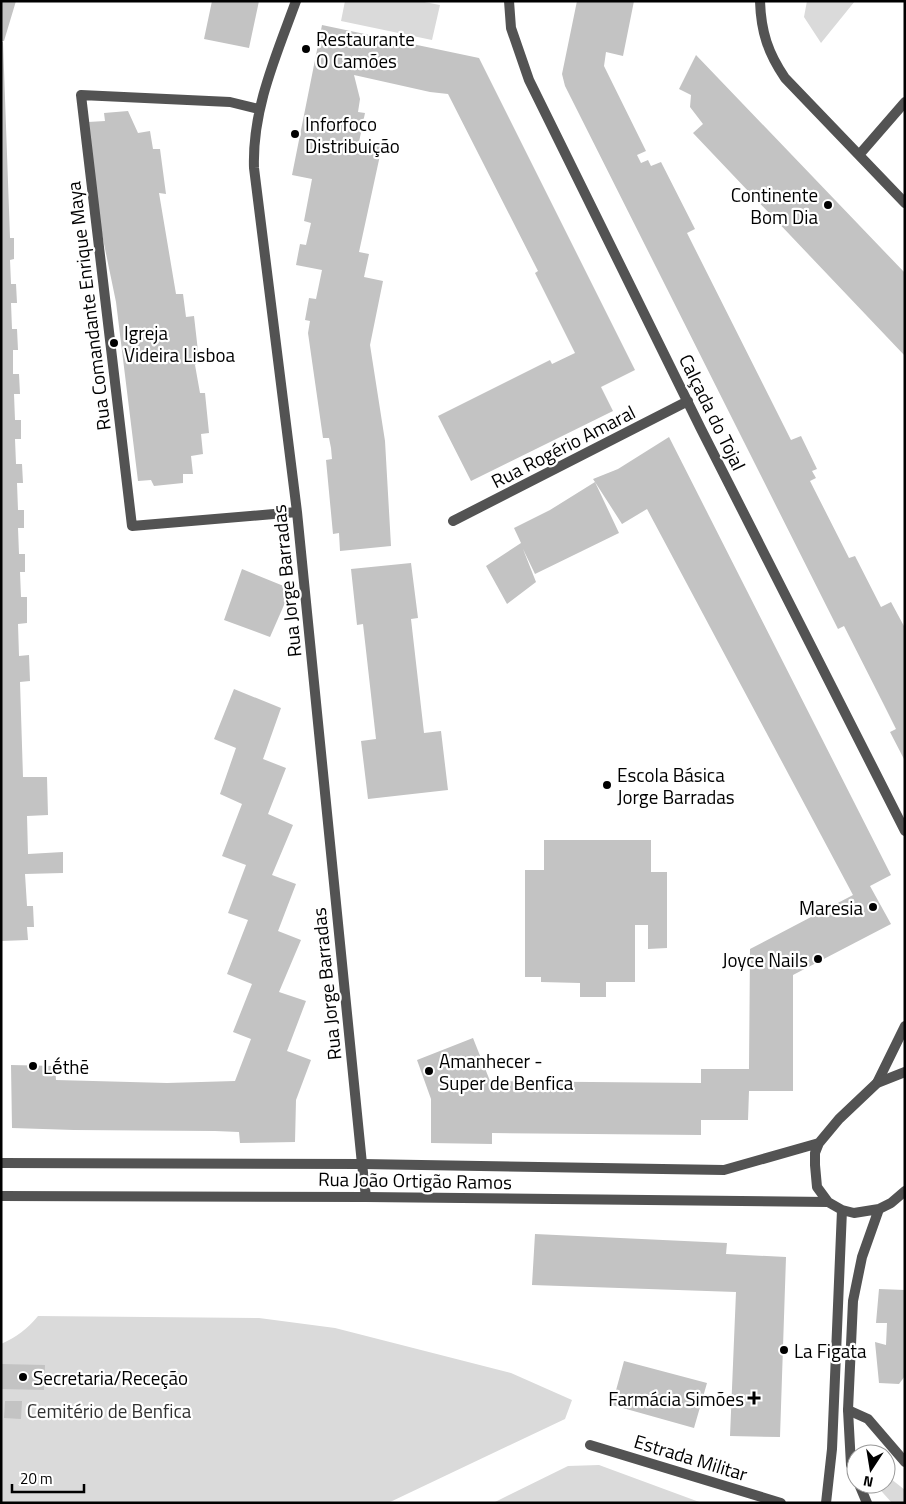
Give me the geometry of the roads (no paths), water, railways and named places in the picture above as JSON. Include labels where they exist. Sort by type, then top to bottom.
[{"type":"street","name":"Rua Jorge Barradas","points":[[296,1],[268,75],[259,109],[253,147],[254,168],[297,512],[366,1197]]},
{"type":"street","name":"Calçada do Tojal","points":[[509,1],[511,28],[529,80],[688,401],[905,831]]},
{"type":"street","points":[[760,1],[765,38],[773,61],[785,78],[905,203]]},
{"type":"street","name":"Rua Comandante Enrique Maya","points":[[259,109],[230,102],[82,95],[132,526],[297,512]]},
{"type":"street","points":[[859,156],[905,102]]},
{"type":"street","name":"Rua Rogério Amaral","points":[[453,521],[688,401]]},
{"type":"street","points":[[905,1026],[877,1083],[840,1119],[819,1143],[815,1153],[814,1165],[817,1187],[828,1202],[842,1210],[854,1213],[879,1209],[891,1204],[905,1191]]},
{"type":"street","points":[[877,1083],[905,1072]]},
{"type":"street","name":"Rua João Ortigão Ramos","points":[[1,1163],[362,1164],[724,1170],[819,1143]]},
{"type":"street","name":"Rua João Ortigão Ramos","points":[[1,1196],[366,1197],[828,1202]]},
{"type":"street","points":[[850,1444],[848,1410],[853,1301],[862,1257],[879,1209]]},
{"type":"street","points":[[826,1503],[832,1449],[842,1210]]},
{"type":"street","points":[[848,1410],[868,1419],[905,1462]]},
{"type":"street","name":"Estrada Militar","points":[[590,1445],[782,1503]]},
{"type":"place","name":"Restaurante O Camões","points":[[306,49]]},
{"type":"place","name":"Inforfoco Distribuição","points":[[295,134]]},
{"type":"place","name":"Continente Bom Dia","points":[[828,205]]},
{"type":"place","name":"Igreja Videira Lisboa","points":[[114,343]]},
{"type":"place","name":"Escola Básica Jorge Barradas","points":[[607,785]]},
{"type":"place","name":"Maresia","points":[[873,907]]},
{"type":"place","name":"Joyce Nails","points":[[818,959]]},
{"type":"place","name":"Lḗthē","points":[[33,1066]]},
{"type":"place","name":"Amanhecer - Super de Benfica","points":[[429,1071]]},
{"type":"place","name":"La Figata","points":[[784,1350]]},
{"type":"place","name":"Secretaria/Receção","points":[[23,1377]]},
{"type":"place","name":"Farmácia Simões","points":[[754,1398]]},
{"type":"park label","name":"Cemitério de Benfica","points":[[109,1410]]}]
